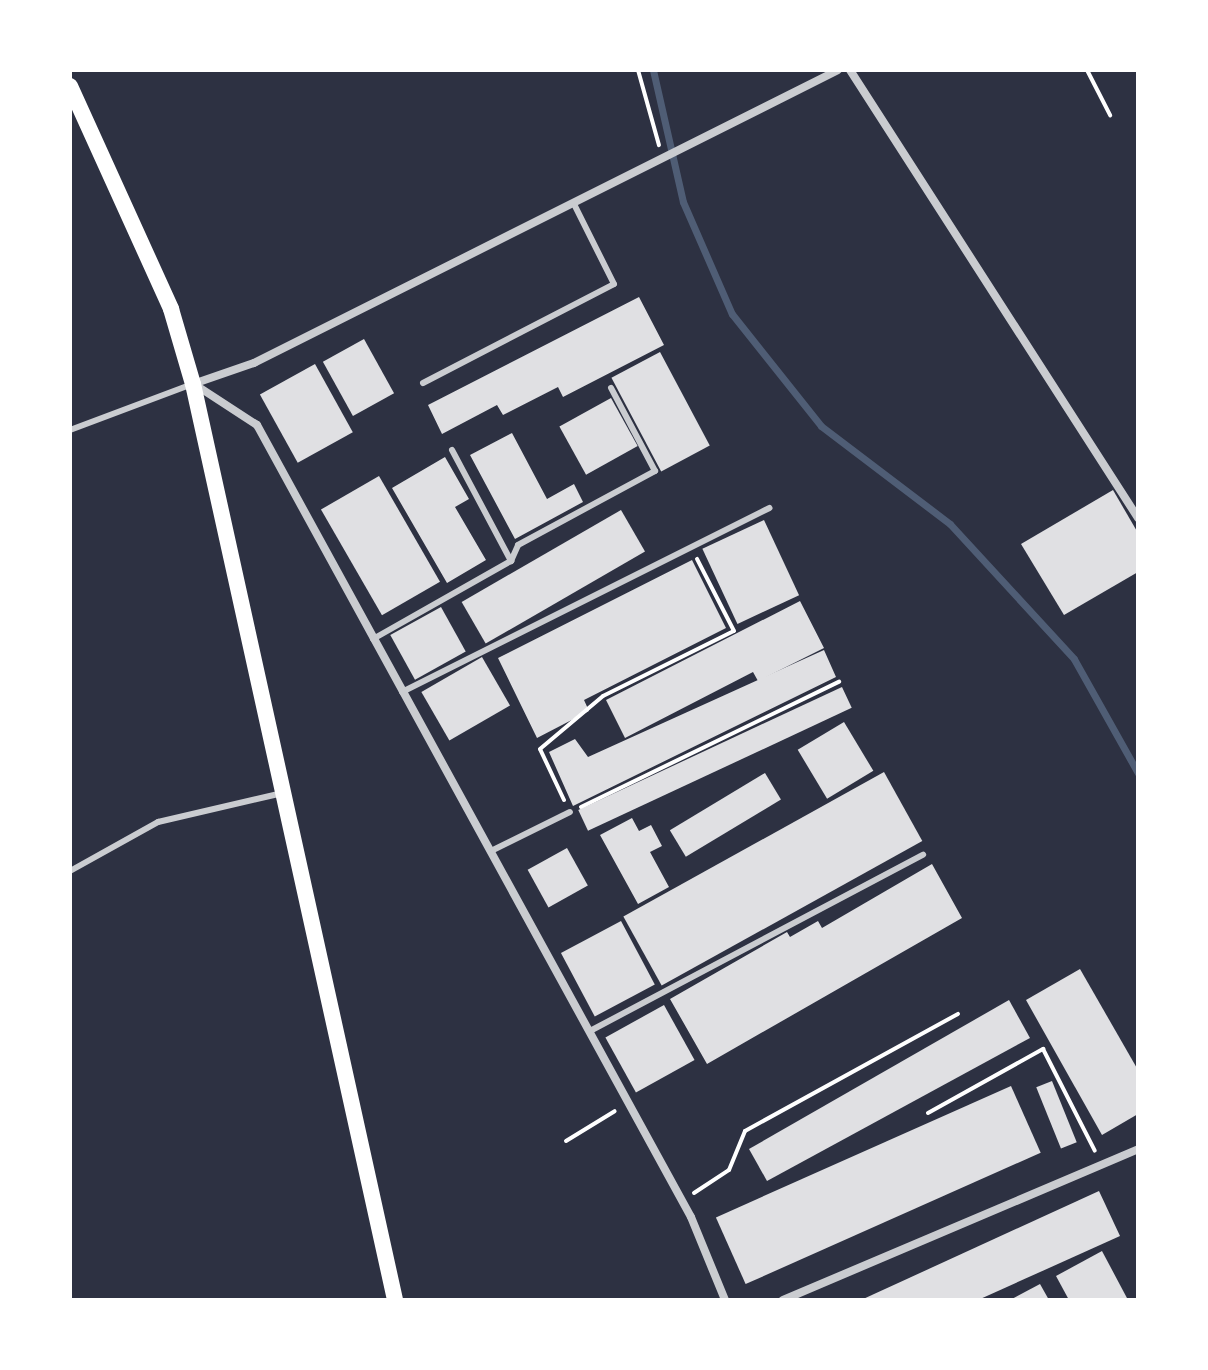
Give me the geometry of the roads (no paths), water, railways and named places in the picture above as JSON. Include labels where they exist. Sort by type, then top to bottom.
[{"type":"main road","points":[[70,86],[171,309],[193,384],[286,792],[395,1300]]},
{"type":"street","points":[[193,384],[254,363],[664,162],[838,70]]},
{"type":"street","points":[[850,70],[1138,518]]},
{"type":"street","points":[[193,384],[257,425],[682,1201],[725,1300]]},
{"type":"street","points":[[783,1300],[1138,1149]]},
{"type":"lane","points":[[423,383],[614,284],[575,206]]},
{"type":"lane","points":[[70,430],[193,384]]},
{"type":"lane","points":[[373,639],[511,561],[518,545],[655,471],[611,388]]},
{"type":"lane","points":[[452,450],[511,561]]},
{"type":"lane","points":[[402,692],[769,508]]},
{"type":"lane","points":[[70,871],[158,822],[286,792]]},
{"type":"lane","points":[[491,851],[570,812]]},
{"type":"lane","points":[[590,1031],[923,855]]},
{"type":"waterway","points":[[653,70],[683,202],[732,314],[821,426],[950,524],[1074,659],[1138,773]]}]
